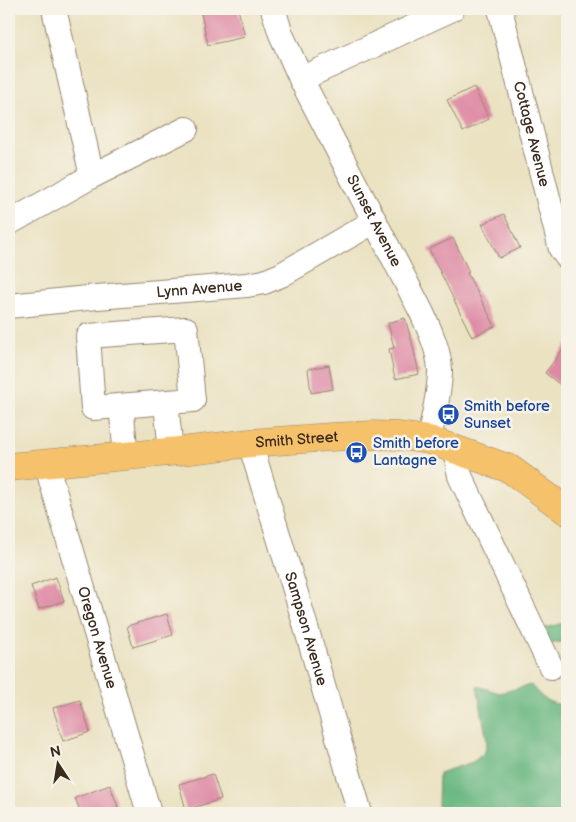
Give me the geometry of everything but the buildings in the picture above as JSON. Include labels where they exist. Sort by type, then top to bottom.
[{"type":"main road","name":"Smith Street","points":[[9,467],[331,437],[400,436],[429,440],[510,469],[567,511]]},
{"type":"street","points":[[54,9],[92,176]]},
{"type":"street","name":"Sunset Avenue","points":[[273,9],[281,34],[301,79],[432,334],[440,369],[438,392],[429,440]]},
{"type":"street","points":[[301,79],[452,9]]},
{"type":"street","name":"Cottage Avenue","points":[[500,9],[565,249]]},
{"type":"street","points":[[9,223],[92,176],[186,129]]},
{"type":"street","name":"Lynn Avenue","points":[[9,306],[264,282],[281,275],[375,222]]},
{"type":"street","points":[[186,328],[193,400],[166,402],[93,408],[88,336],[186,328]]},
{"type":"street","points":[[166,402],[171,452]]},
{"type":"street","points":[[121,406],[126,456]]},
{"type":"street","name":"Sampson Avenue","points":[[250,444],[360,813]]},
{"type":"street","points":[[455,448],[460,476],[552,667]]},
{"type":"street","name":"Oregon Avenue","points":[[46,463],[148,813]]},
{"type":"green space","points":[[567,622],[567,641],[549,644],[535,631]]},
{"type":"green space","points":[[531,685],[546,700],[555,704],[567,704],[567,813],[464,813],[438,806],[439,773],[473,762],[485,752],[487,741],[477,686],[499,693]]},
{"type":"place","name":"Smith before Sunset","points":[[448,415]]},
{"type":"place","name":"Smith before Lantagne","points":[[357,452]]}]
